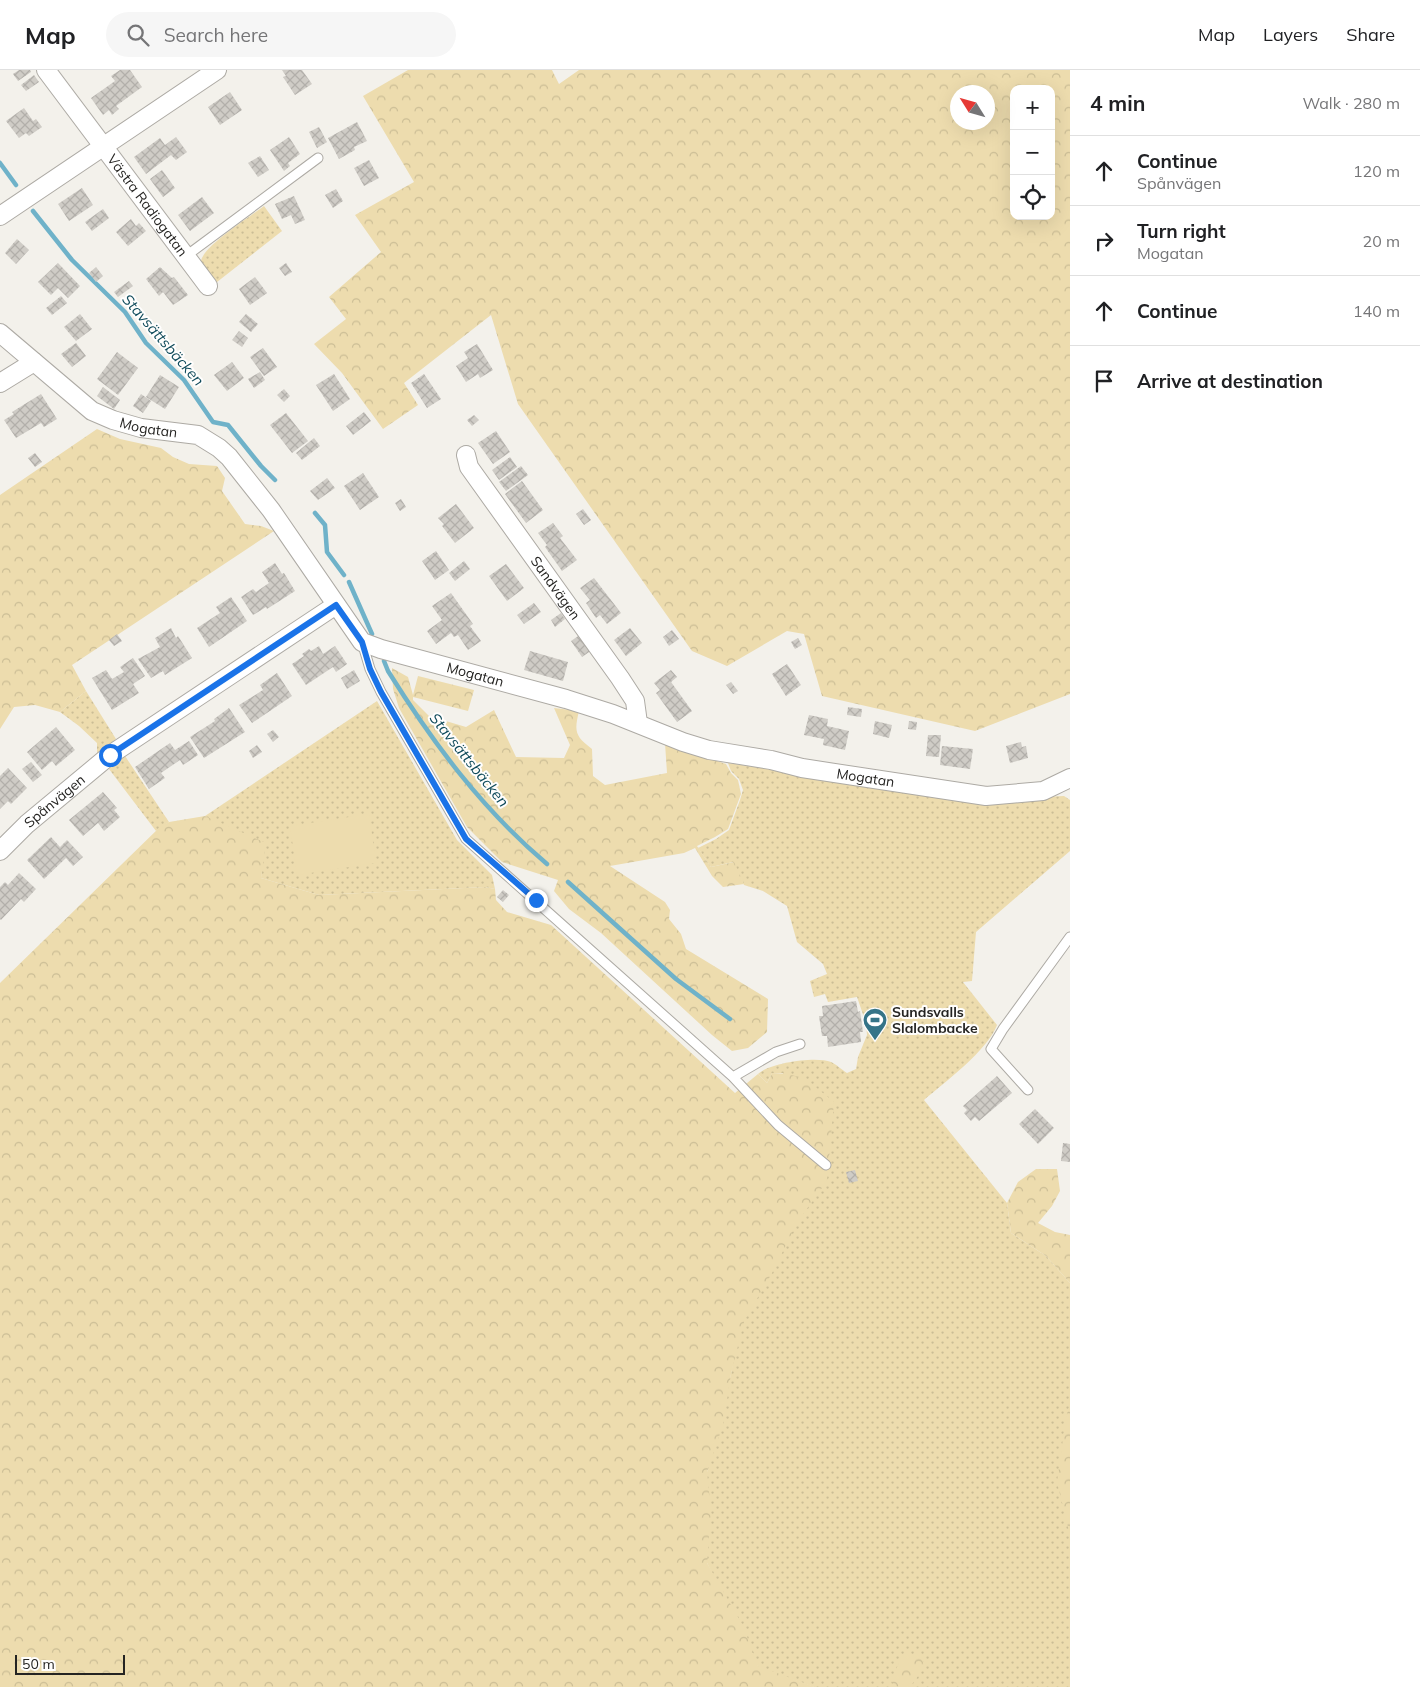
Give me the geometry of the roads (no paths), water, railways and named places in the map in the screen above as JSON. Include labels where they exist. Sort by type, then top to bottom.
[{"type":"street","name":"Västra Radiogatan","points":[[46,70],[186,256]]},
{"type":"street","points":[[0,216],[216,70]]},
{"type":"street","points":[[186,256],[208,286]]},
{"type":"street","name":"Mogatan","points":[[0,334],[92,411],[113,420],[141,428],[198,435],[219,448],[229,457],[271,510],[362,642],[381,649],[566,699],[638,723],[709,750],[771,760],[802,768],[986,796],[1043,791],[1069,782]]},
{"type":"street","points":[[0,383],[34,362]]},
{"type":"street","name":"Sandvägen","points":[[466,455],[469,467],[635,700],[638,723]]},
{"type":"street","name":"Spånvägen","points":[[0,851],[27,824],[110,755],[336,605]]},
{"type":"lane","name":"Västra Radiogatan","points":[[186,256],[318,158]]},
{"type":"lane","points":[[362,642],[370,669],[381,692],[466,839],[733,1077],[778,1124],[826,1165]]},
{"type":"lane","points":[[1028,1090],[991,1049],[1003,1029],[1070,936]]},
{"type":"lane","points":[[733,1077],[776,1052],[800,1044]]},
{"type":"waterway","name":"Stavsättsbäcken","points":[[0,163],[16,185]]},
{"type":"waterway","name":"Stavsättsbäcken","points":[[33,211],[72,260],[125,312],[146,343],[184,380],[213,422],[228,425],[261,466],[275,480]]},
{"type":"waterway","name":"Stavsättsbäcken","points":[[315,513],[325,525],[327,552],[344,575]]},
{"type":"waterway","name":"Stavsättsbäcken","points":[[349,582],[372,634]]},
{"type":"waterway","name":"Stavsättsbäcken","points":[[384,661],[405,698],[460,774],[501,821],[547,864]]},
{"type":"waterway","name":"Stavsättsbäcken","points":[[568,882],[676,979],[730,1019]]},
{"type":"place","name":"Sundsvalls Slalombacke","points":[[875,1041]]}]
